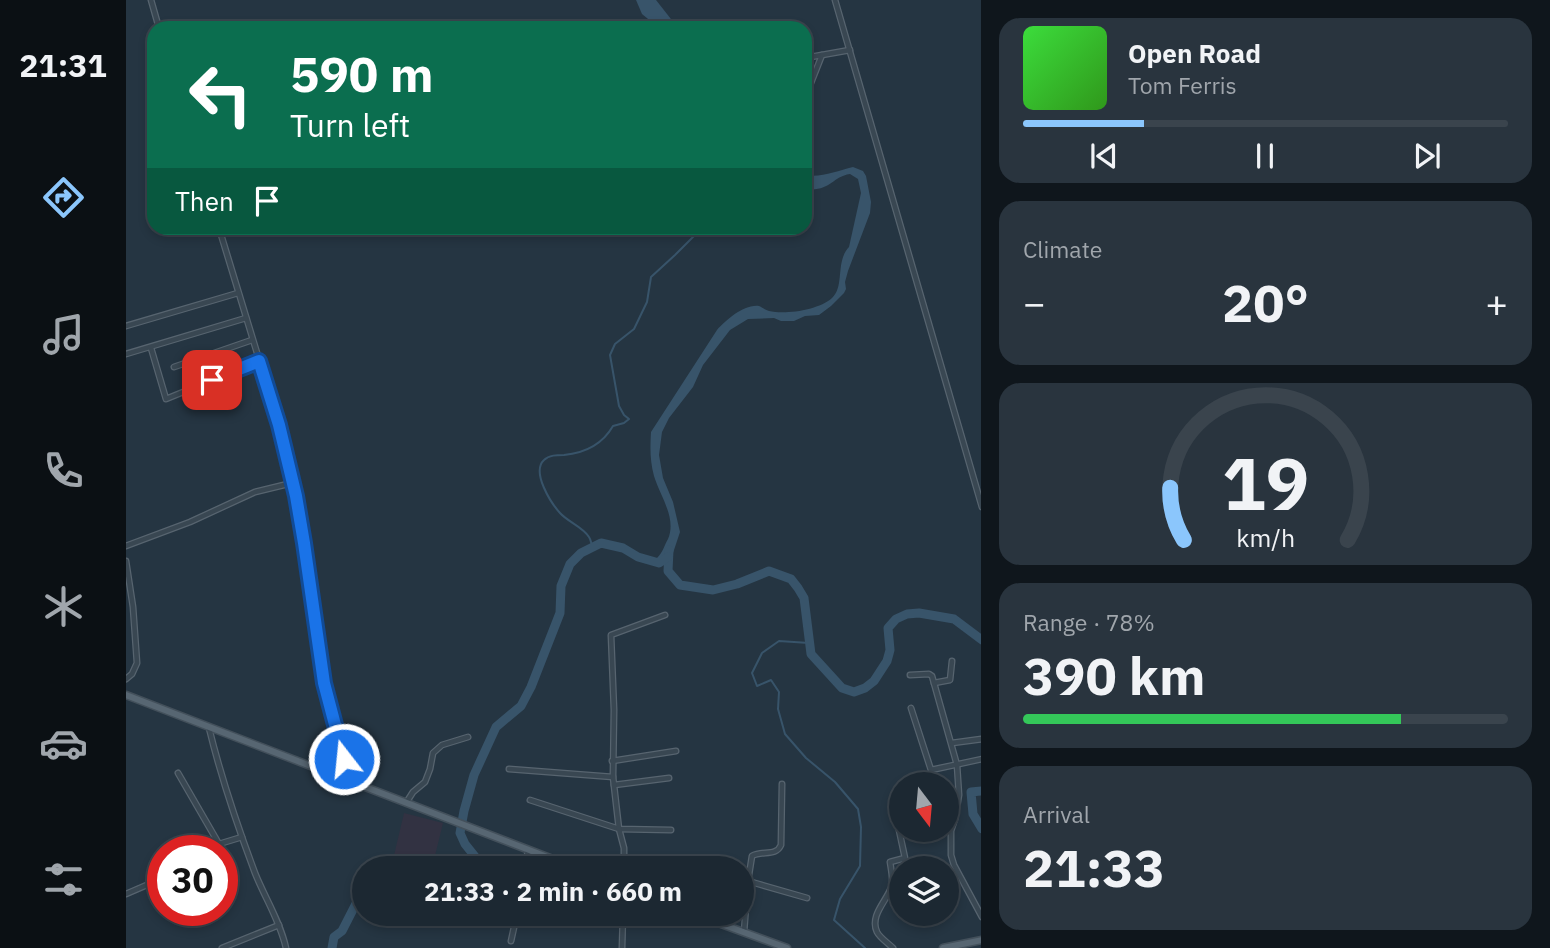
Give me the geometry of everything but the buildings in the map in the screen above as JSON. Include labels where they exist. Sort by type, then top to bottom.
[{"type":"main road","points":[[126,695],[544,856]]},
{"type":"main road","points":[[727,926],[787,948]]},
{"type":"main road","points":[[943,948],[981,940]]},
{"type":"street","points":[[151,0],[157,21]]},
{"type":"street","points":[[835,0],[981,507]]},
{"type":"street","points":[[812,57],[850,50]]},
{"type":"street","points":[[812,80],[822,55]]},
{"type":"street","points":[[221,235],[279,425],[304,543],[324,683],[351,781]]},
{"type":"street","points":[[126,326],[238,293]]},
{"type":"street","points":[[126,354],[246,318]]},
{"type":"street","points":[[174,367],[252,340]]},
{"type":"street","points":[[151,348],[166,399],[259,361]]},
{"type":"street","points":[[126,546],[190,522],[255,492],[292,483]]},
{"type":"street","points":[[126,561],[133,607],[136,663],[132,674],[126,679]]},
{"type":"street","points":[[624,856],[612,761],[614,710],[611,635],[665,615]]},
{"type":"street","points":[[934,683],[950,680],[952,661]]},
{"type":"street","points":[[910,675],[932,676],[952,743],[959,795],[951,831],[951,855],[981,917]]},
{"type":"street","points":[[911,708],[930,771],[981,759]]},
{"type":"street","points":[[209,727],[242,837],[286,948]]},
{"type":"street","points":[[406,803],[413,792],[425,782],[433,753],[442,745],[468,737]]},
{"type":"street","points":[[952,743],[981,739]]},
{"type":"street","points":[[612,761],[676,751]]},
{"type":"street","points":[[509,769],[613,777]]},
{"type":"street","points":[[178,773],[214,835]]},
{"type":"street","points":[[614,785],[669,778]]},
{"type":"street","points":[[752,856],[779,849],[782,784]]},
{"type":"street","points":[[530,800],[619,830],[671,830]]},
{"type":"street","points":[[238,838],[242,837]]},
{"type":"street","points":[[893,948],[878,935],[874,923],[893,881],[890,862],[905,858],[902,842]]},
{"type":"street","points":[[527,856],[528,850]]},
{"type":"street","points":[[754,883],[807,898]]},
{"type":"street","points":[[126,894],[147,885]]},
{"type":"street","points":[[222,948],[279,925]]},
{"type":"street","points":[[511,941],[514,926]]},
{"type":"street","points":[[622,948],[623,926]]},
{"type":"street","points":[[744,926],[744,932]]},
{"type":"shaded area","points":[[636,0],[656,0],[672,21],[650,21],[642,14]]},
{"type":"shaded area","points":[[853,167],[863,171],[866,176],[871,202],[870,213],[848,271],[846,289],[819,315],[805,316],[794,321],[774,318],[748,319],[730,330],[703,365],[693,387],[669,418],[662,432],[659,455],[663,478],[673,502],[680,532],[670,562],[657,558],[668,539],[670,523],[653,470],[651,432],[717,330],[730,317],[753,306],[768,311],[793,312],[826,302],[836,293],[842,260],[849,247],[861,193],[858,179],[850,174],[826,186],[812,189],[812,176]]},
{"type":"shaded area","points":[[404,813],[443,823],[435,856],[394,856]]},
{"type":"waterway","points":[[593,547],[586,533],[563,516],[552,502],[541,479],[541,465],[551,456],[572,454],[592,447],[604,438],[613,426],[629,419],[619,406],[610,355],[615,344],[634,329],[647,302],[651,277],[695,235]]},
{"type":"waterway","points":[[475,856],[460,833],[474,775],[496,727],[521,706],[531,687],[560,613],[561,586],[570,564],[581,553],[601,543],[623,548],[638,557],[659,563],[668,557]]},
{"type":"waterway","points":[[669,550],[668,571],[680,585],[713,590],[769,571],[791,579],[804,598],[811,654],[842,688],[854,692],[874,681],[887,661],[890,650],[888,628],[896,619],[907,614],[919,613],[954,619],[981,639]]},
{"type":"waterway","points":[[809,643],[779,641],[762,653],[752,673],[757,686],[771,680],[779,692],[778,709],[785,734],[806,758],[835,782],[858,809],[861,827],[860,866],[840,899],[834,920],[865,948]]},
{"type":"waterway","points":[[981,791],[971,792],[973,814],[981,827]]},
{"type":"waterway","points":[[332,948],[334,937],[342,931],[352,911]]},
{"type":"route","points":[[212,380],[259,361],[279,425],[296,496],[324,683],[344,759]]}]
